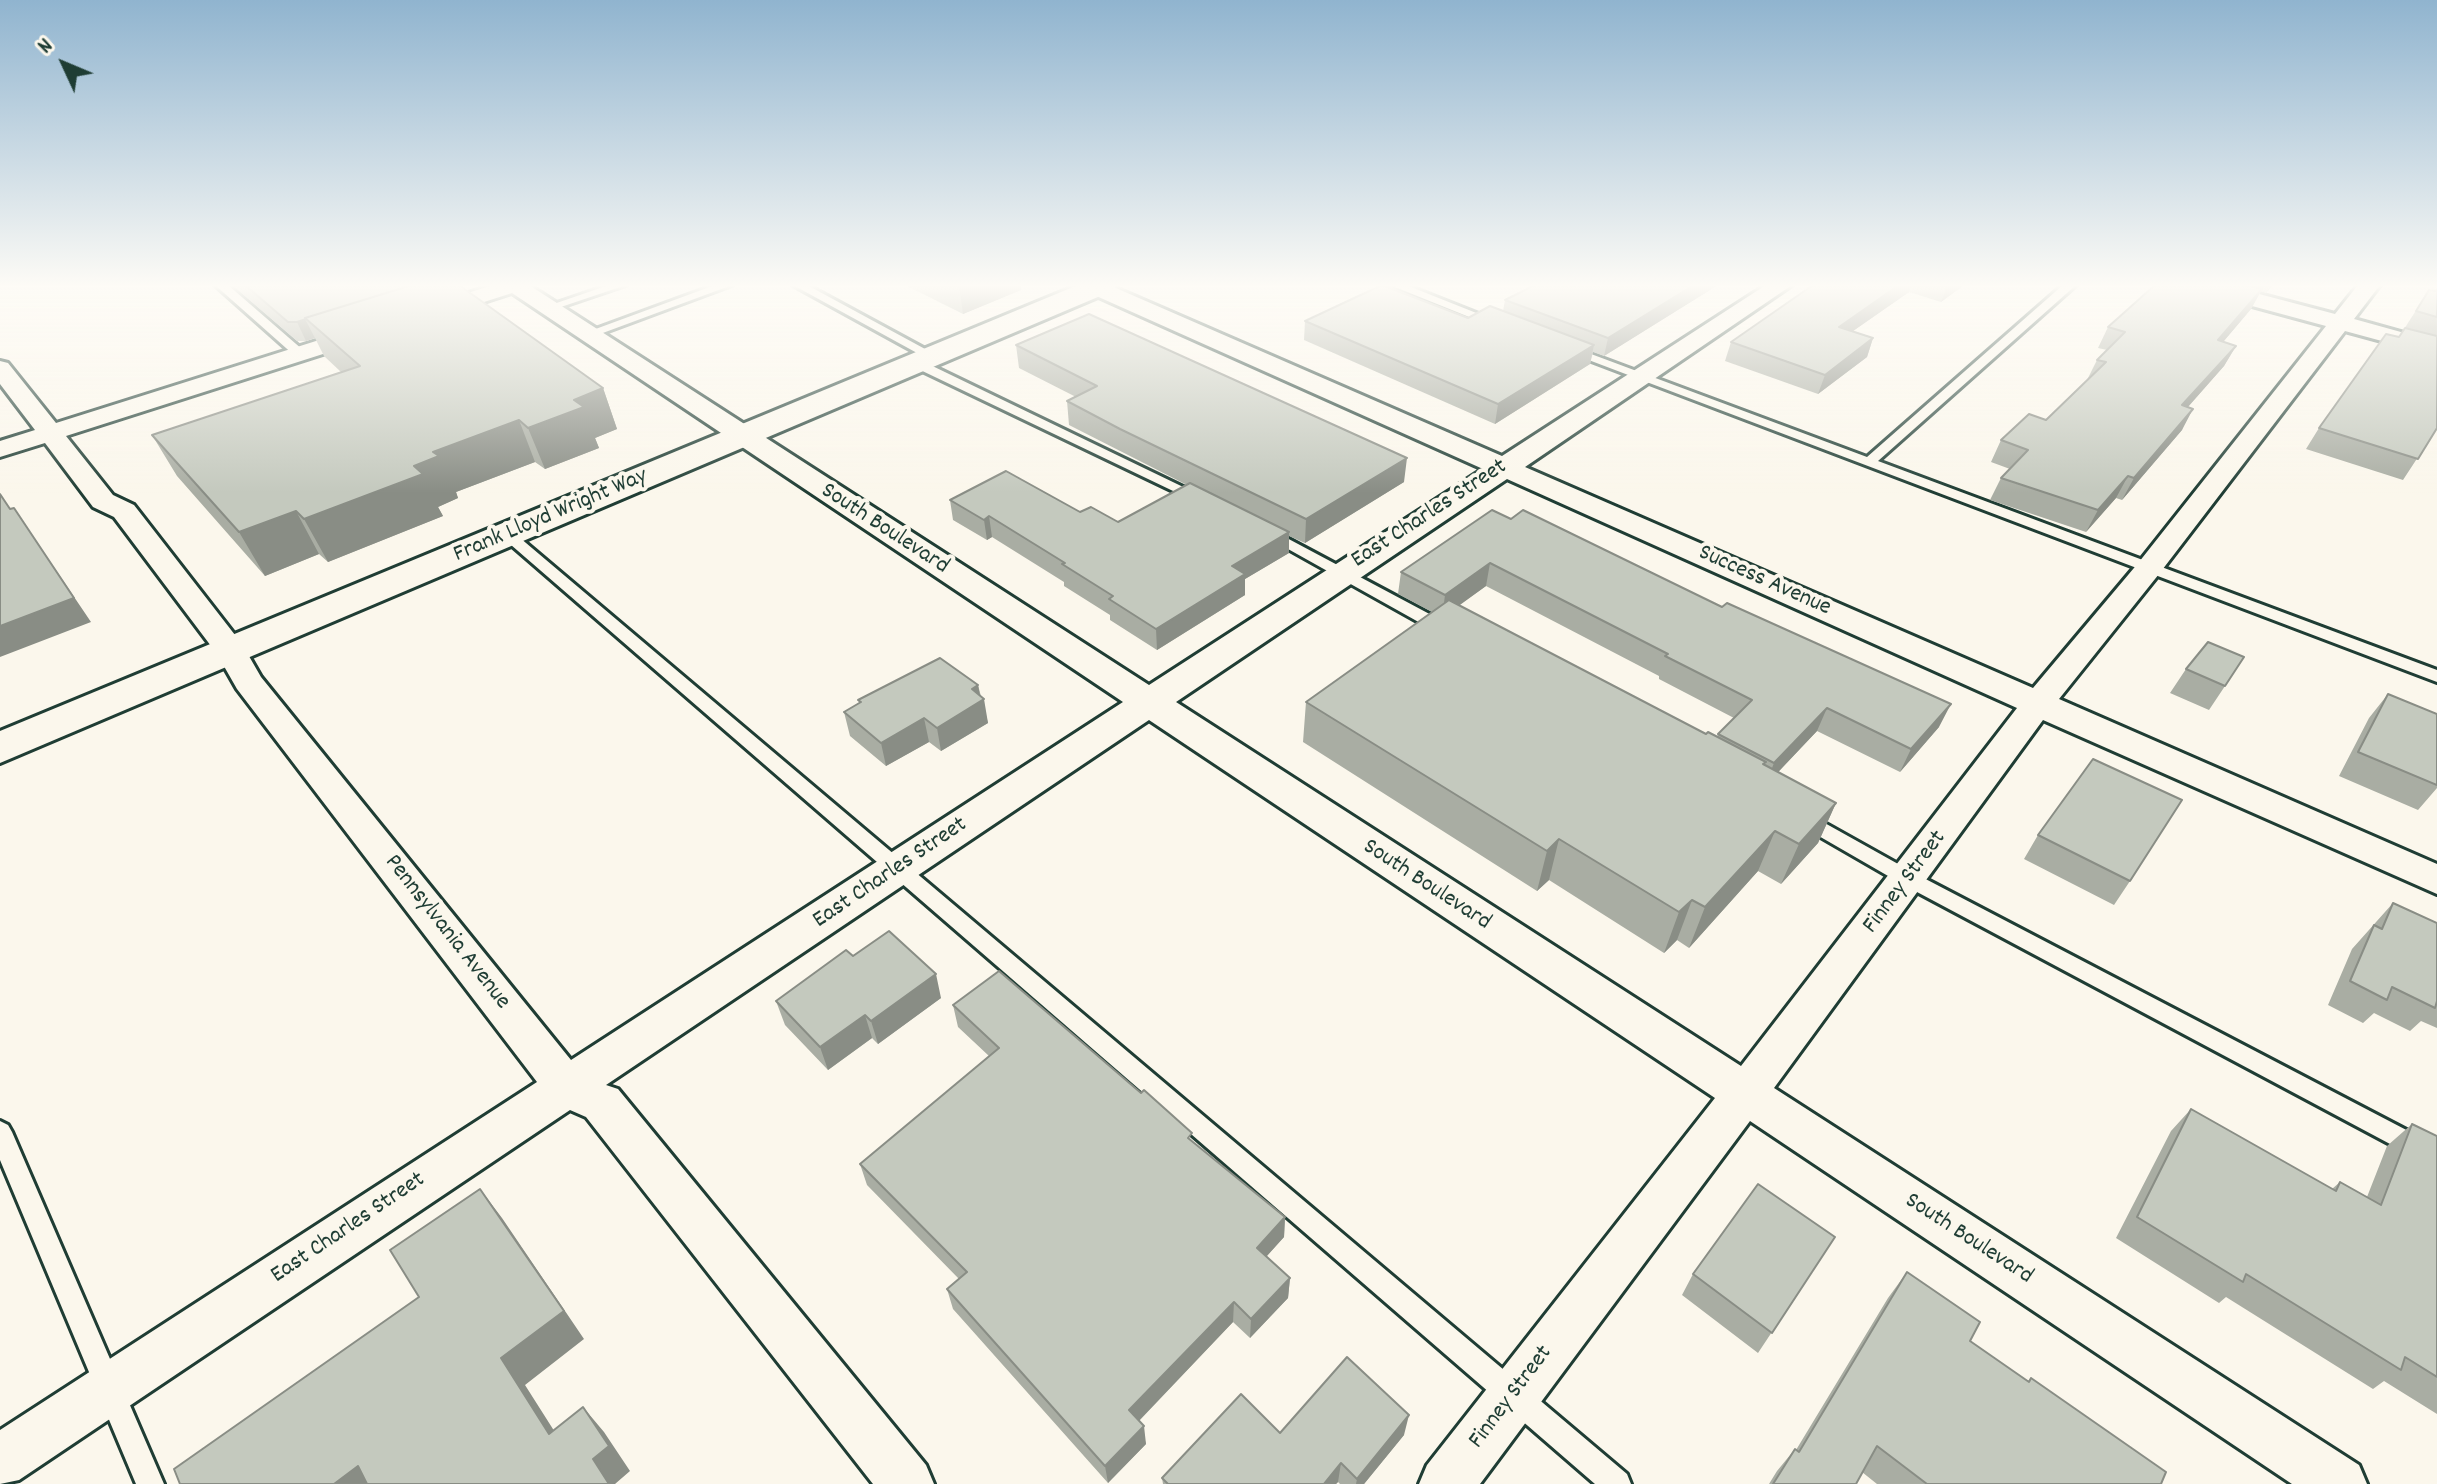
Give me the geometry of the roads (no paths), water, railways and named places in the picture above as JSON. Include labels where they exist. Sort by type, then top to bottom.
[{"type":"street","points":[[0,449],[295,354]]},
{"type":"street","name":"South Boulevard","points":[[619,354],[2340,1484]]},
{"type":"street","name":"Frank Lloyd Wright Way","points":[[0,748],[937,354]]},
{"type":"street","name":"Success Avenue","points":[[1249,354],[2437,880]]},
{"type":"street","name":"East Charles Street","points":[[0,1461],[491,1135],[568,1089],[1673,354]]},
{"type":"street","name":"Finney Street","points":[[1446,1484],[1909,879],[2038,703],[2149,568],[2315,354]]},
{"type":"street","name":"Pennsylvania Avenue","points":[[0,368],[103,501],[124,511],[231,651],[248,682],[568,1089],[602,1103],[907,1484]]},
{"type":"lane","points":[[914,354],[1214,506]]},
{"type":"lane","points":[[1578,354],[2437,676]]},
{"type":"lane","points":[[1868,463],[1991,354]]},
{"type":"lane","points":[[1256,526],[1460,638]]},
{"type":"lane","points":[[508,535],[1617,1484]]},
{"type":"lane","points":[[1784,808],[1909,879],[2437,1158]]},
{"type":"lane","points":[[0,1132],[150,1484]]}]
